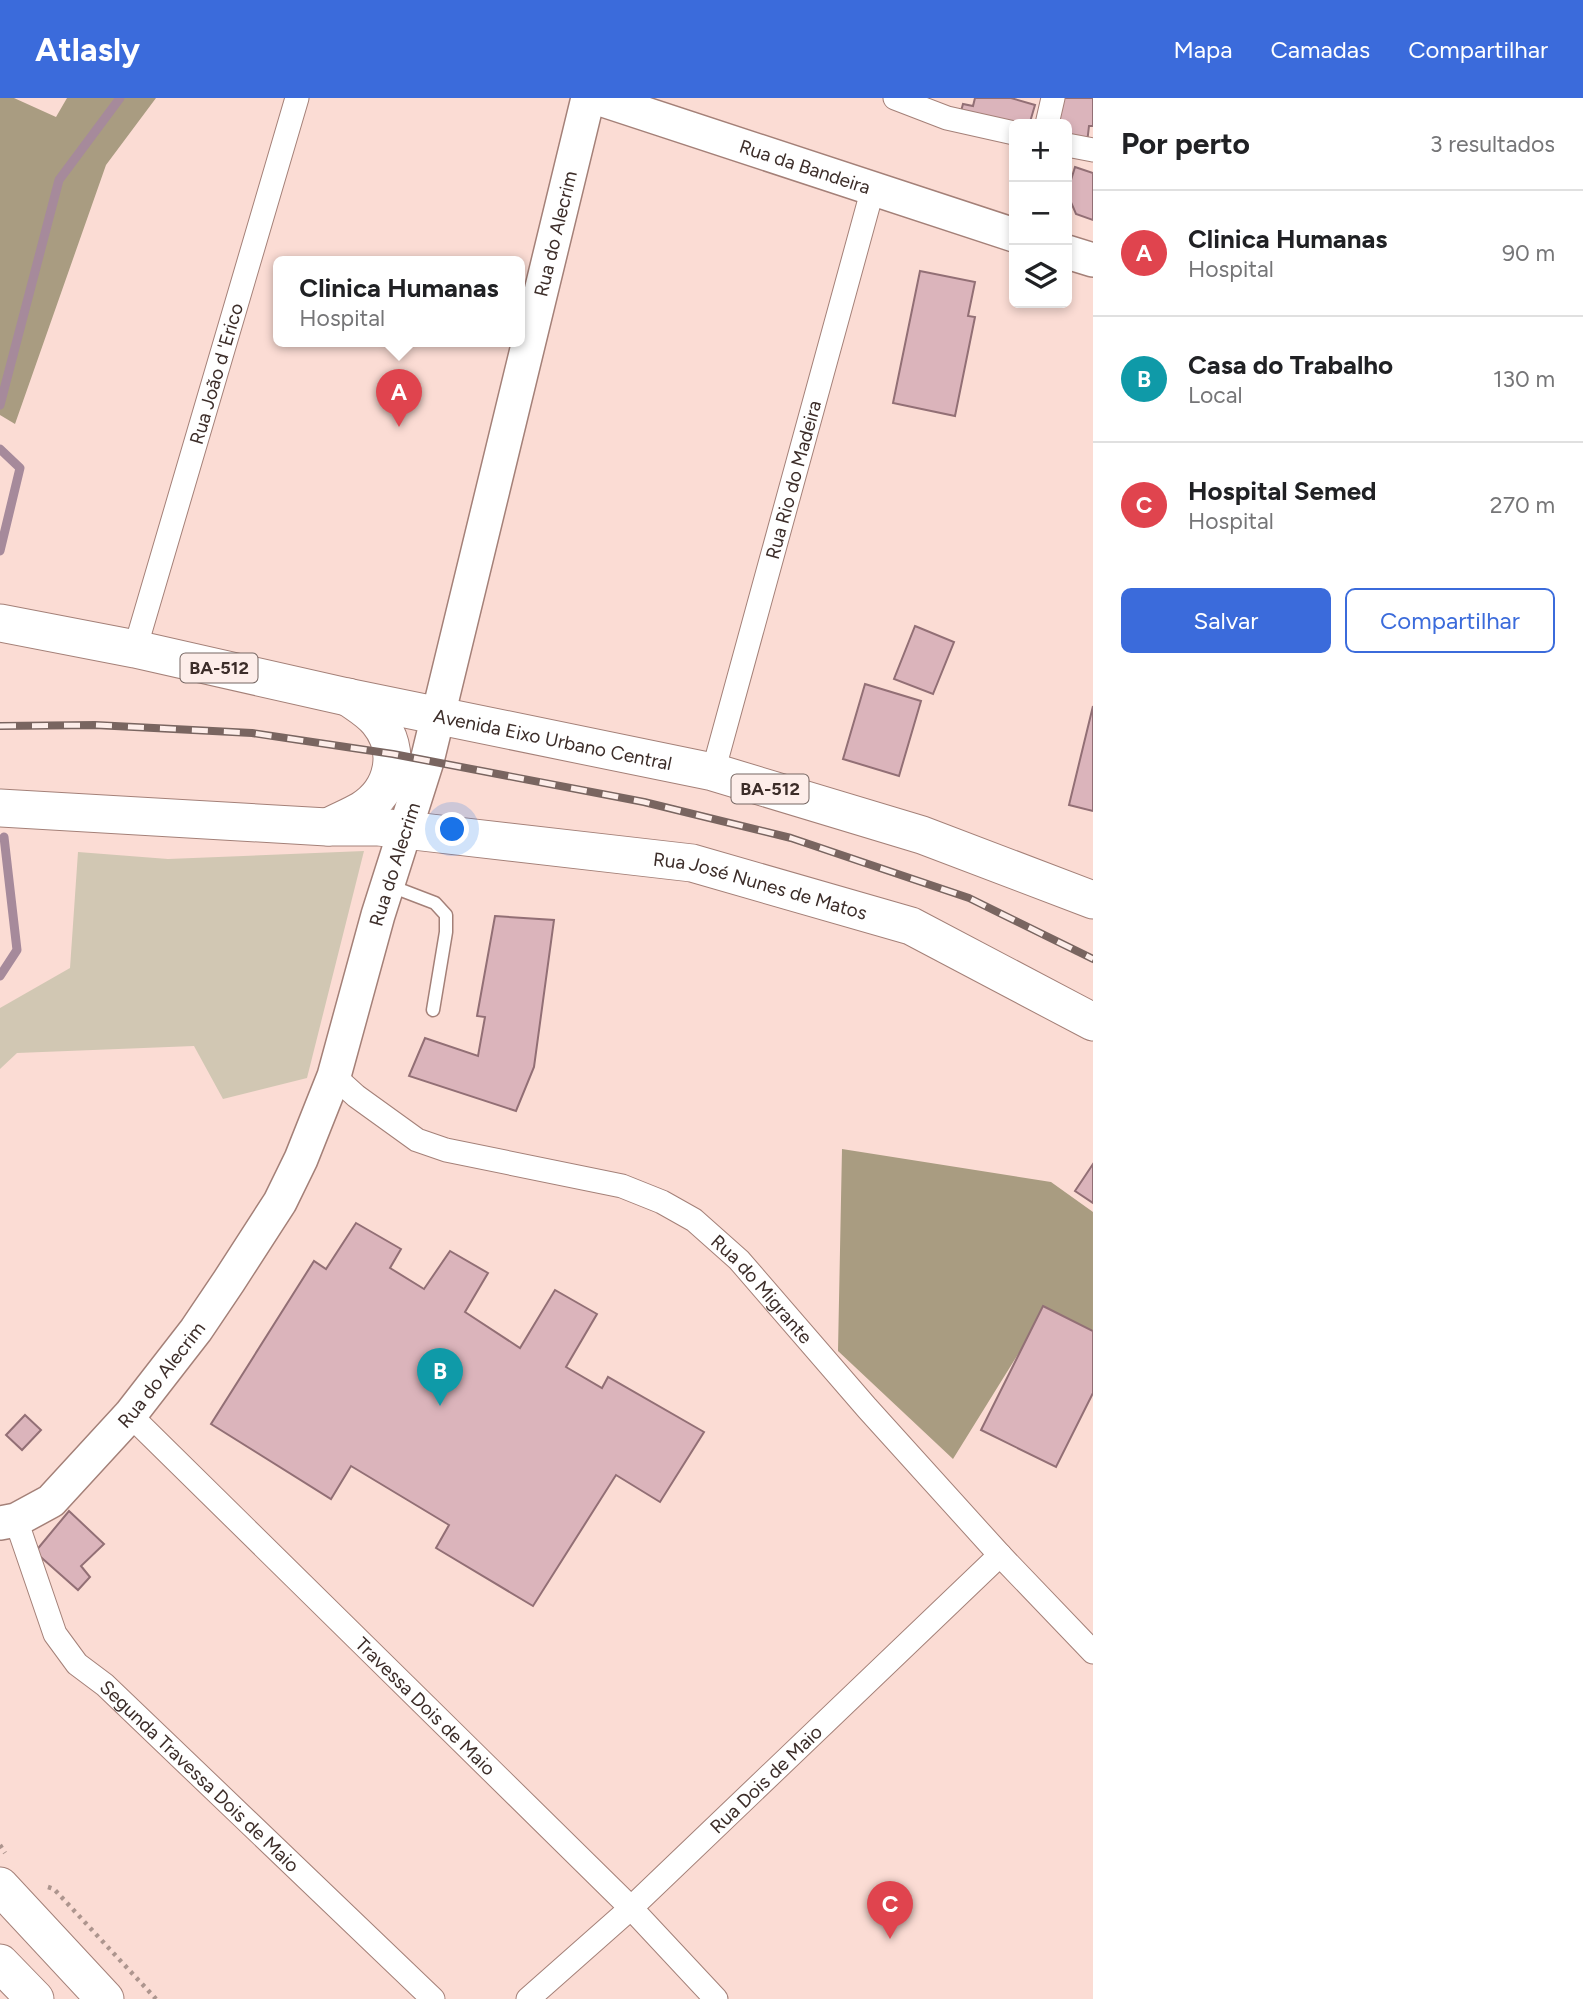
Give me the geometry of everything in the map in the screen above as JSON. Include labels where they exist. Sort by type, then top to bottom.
[{"type":"main road","name":"Rua do Alecrim","points":[[8,1522],[51,1501],[131,1415],[196,1329],[280,1202],[301,1159],[334,1076],[388,885],[427,761],[588,98]]},
{"type":"main road","name":"Rua da Bandeira","points":[[597,98],[1009,232]]},
{"type":"main road","points":[[1072,254],[1093,260]]},
{"type":"main road","name":"Avenida Eixo Urbano Central","points":[[0,622],[713,772],[922,835],[1093,900]]},
{"type":"main road","points":[[327,827],[363,809],[389,782],[393,754],[386,733],[377,720],[347,697]]},
{"type":"main road","points":[[0,808],[405,829]]},
{"type":"main road","name":"Rua José Nunes de Matos","points":[[405,829],[692,863],[911,926],[1093,1022]]},
{"type":"main road","points":[[0,1886],[106,1999]]},
{"type":"main road","points":[[0,1963],[35,1999]]},
{"type":"street","name":"Rua João d 'Erico","points":[[135,649],[297,98]]},
{"type":"street","points":[[895,98],[947,118],[1009,132]]},
{"type":"street","points":[[1048,119],[1054,98]]},
{"type":"street","points":[[1072,146],[1093,150]]},
{"type":"street","name":"Rua Rio do Madeira","points":[[713,772],[873,188]]},
{"type":"street","name":"Rua do Migrante","points":[[334,1076],[356,1096],[417,1140],[446,1150],[622,1186],[662,1202],[694,1220],[739,1260],[867,1408],[1000,1555],[1093,1652]]},
{"type":"street","name":"Travessa Dois de Maio","points":[[131,1415],[631,1908],[716,1999]]},
{"type":"street","name":"Segunda Travessa Dois de Maio","points":[[8,1522],[55,1634],[76,1664],[105,1685],[433,1999]]},
{"type":"street","name":"Rua Dois de Maio","points":[[528,1999],[631,1908],[1000,1555]]},
{"type":"lane","points":[[388,885],[435,904],[446,915],[446,932],[433,1010]]},
{"type":"shaded area","points":[[0,98],[14,98],[56,117],[67,98],[156,98],[106,165],[15,424],[0,415]]},
{"type":"shaded area","points":[[364,851],[307,1078],[223,1099],[194,1046],[17,1053],[0,1069],[0,1008],[70,968],[78,852],[168,859]]},
{"type":"shaded area","points":[[842,1149],[1051,1182],[1093,1212],[1093,1336],[1046,1309],[953,1459],[838,1351]]},
{"type":"building","points":[[975,98],[1011,98],[1035,105],[1031,119],[1009,119],[1009,123],[960,115],[963,104],[973,106]]},
{"type":"building","points":[[1060,98],[1093,98],[1093,126],[1089,126],[1087,143],[1072,141],[1072,119],[1057,119]]},
{"type":"building","points":[[1075,167],[1093,173],[1093,220],[1076,214],[1072,205],[1072,177]]},
{"type":"building","points":[[920,271],[975,282],[968,316],[975,317],[955,416],[893,403]]},
{"type":"building","points":[[915,626],[954,642],[933,694],[894,679]]},
{"type":"building","points":[[865,684],[921,701],[899,776],[843,759]]},
{"type":"building","points":[[1093,706],[1093,811],[1069,805]]},
{"type":"building","points":[[495,916],[554,920],[534,1067],[516,1111],[409,1076],[425,1038],[478,1056],[485,1017],[477,1016]]},
{"type":"building","points":[[1093,1164],[1093,1203],[1075,1191]]},
{"type":"building","points":[[356,1223],[401,1249],[390,1268],[424,1289],[450,1251],[488,1273],[465,1312],[520,1348],[555,1290],[597,1314],[566,1367],[602,1388],[608,1377],[704,1432],[660,1502],[616,1475],[533,1606],[436,1548],[449,1525],[351,1466],[331,1499],[211,1424],[314,1261],[326,1269]]},
{"type":"building","points":[[1043,1306],[1093,1331],[1093,1393],[1056,1467],[981,1430]]},
{"type":"building","points":[[25,1415],[41,1430],[22,1450],[6,1435]]},
{"type":"building","points":[[69,1511],[104,1544],[81,1566],[90,1577],[78,1590],[35,1552]]},
{"type":"waterway","points":[[0,405],[59,180],[120,98]]},
{"type":"waterway","points":[[0,449],[20,468],[0,551]]},
{"type":"waterway","points":[[0,976],[17,950],[4,837]]},
{"type":"railway","points":[[0,726],[95,725],[252,733],[393,754],[644,802],[791,838],[969,898],[1093,959]]},
{"type":"place","name":"Clinica Humanas","points":[[399,427]]},
{"type":"place","name":"Casa do Trabalho","points":[[440,1406]]},
{"type":"place","name":"Hospital Semed","points":[[890,1939]]}]
